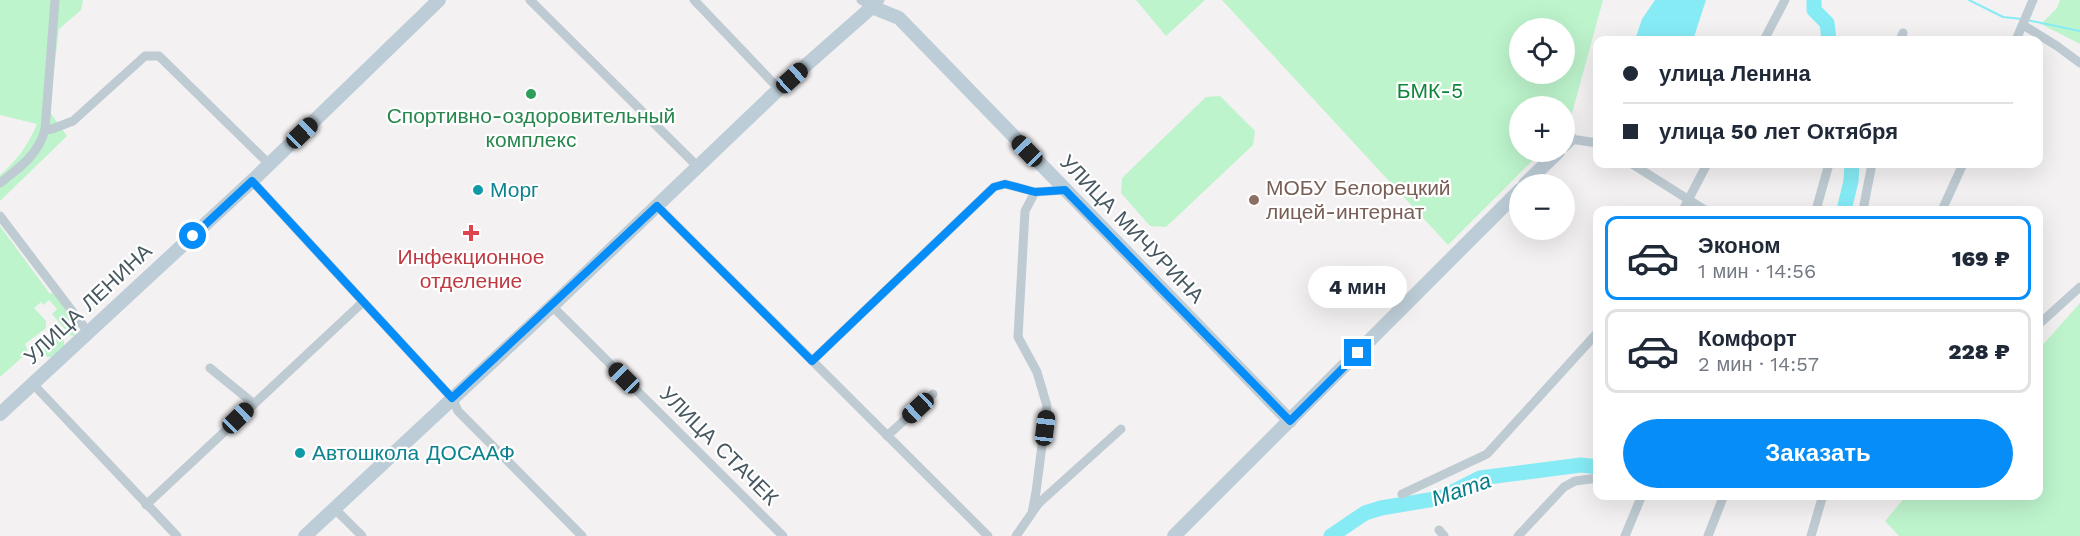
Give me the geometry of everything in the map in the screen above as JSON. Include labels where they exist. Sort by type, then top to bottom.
[{"type":"street","points":[[0,183],[30,158],[45,130],[55,0]]},
{"type":"street","name":"УЛИЦА ЛЕНИНА","points":[[0,414],[252,181],[439,0]]},
{"type":"street","points":[[530,0],[698,167]]},
{"type":"street","points":[[694,0],[779,89]]},
{"type":"street","points":[[1766,36],[1785,0]]},
{"type":"street","points":[[2018,36],[2033,0]]},
{"type":"street","points":[[305,536],[552,306],[871,2]]},
{"type":"street","name":"УЛИЦА МИЧУРИНА","points":[[871,2],[899,18],[1290,421]]},
{"type":"street","points":[[2023,25],[2040,36]]},
{"type":"street","points":[[2043,38],[2080,63]]},
{"type":"street","points":[[45,130],[73,121],[145,56],[159,56],[269,164]]},
{"type":"street","points":[[1575,142],[1593,143]]},
{"type":"street","points":[[1535,174],[1548,162]]},
{"type":"street","points":[[1638,168],[1698,206]]},
{"type":"street","points":[[1686,206],[1705,168]]},
{"type":"street","points":[[1817,206],[1828,168]]},
{"type":"street","points":[[1864,206],[1871,168]]},
{"type":"street","points":[[1944,206],[1960,168]]},
{"type":"street","points":[[252,181],[452,398],[458,411],[582,536]]},
{"type":"street","points":[[812,361],[994,187],[1005,184],[1035,192],[1065,190]]},
{"type":"street","points":[[1032,513],[1047,406],[1037,372],[1018,337],[1025,211],[1035,192]]},
{"type":"street","points":[[1174,536],[1509,201]]},
{"type":"street","points":[[657,206],[988,536]]},
{"type":"street","points":[[0,216],[88,332]]},
{"type":"street","points":[[2043,320],[2080,287]]},
{"type":"street","points":[[146,505],[363,302]]},
{"type":"street","name":"УЛИЦА СТАЧЕК","points":[[552,306],[783,536]]},
{"type":"street","points":[[1402,494],[1487,454],[1593,337]]},
{"type":"street","points":[[210,368],[253,403]]},
{"type":"street","points":[[33,384],[177,536]]},
{"type":"street","points":[[887,436],[933,394]]},
{"type":"street","points":[[1016,536],[1039,503],[1122,429]]},
{"type":"street","points":[[1518,536],[1564,488],[1575,481],[1593,479]]},
{"type":"street","points":[[1625,536],[1640,500]]},
{"type":"street","points":[[1708,536],[1722,500]]},
{"type":"street","points":[[1811,536],[1822,500]]},
{"type":"street","points":[[334,508],[362,536]]},
{"type":"green space","points":[[0,0],[83,0],[81,10],[59,29],[49,111],[67,136],[0,201],[0,175],[22,152],[37,124],[0,115]]},
{"type":"green space","points":[[1136,0],[1205,0],[1166,36]]},
{"type":"green space","name":"БМК-5","points":[[1222,0],[1603,0],[1575,102],[1575,96],[1509,96],[1509,162],[1531,162],[1519,174],[1509,174],[1509,184],[1448,245]]},
{"type":"green space","points":[[2060,0],[2080,0],[2080,44],[2041,24],[2057,8]]},
{"type":"green space","points":[[1220,96],[1255,131],[1253,145],[1166,227],[1150,226],[1121,193],[1122,178],[1206,97]]},
{"type":"green space","points":[[0,226],[50,294],[53,292],[78,326],[74,336],[70,335],[52,314],[57,309],[49,300],[43,305],[41,302],[34,308],[46,321],[46,328],[25,344],[28,352],[0,377]]},
{"type":"green space","points":[[2080,303],[2080,536],[1899,536],[1885,521],[1903,500],[2043,500],[2043,345]]},
{"type":"green space","points":[[55,330],[64,340],[64,346],[51,357],[47,357],[38,348]]},
{"type":"water","points":[[1655,0],[1706,0],[1694,36],[1636,36],[1642,19]]},
{"type":"waterway","name":"Мата","points":[[1814,0],[1814,10],[1827,23],[1829,36]]},
{"type":"waterway","points":[[1969,0],[2003,17],[2022,19]]},
{"type":"waterway","points":[[2027,20],[2080,31]]},
{"type":"waterway","name":"Мата","points":[[1845,206],[1852,168]]},
{"type":"waterway","name":"Мата","points":[[1331,536],[1365,513],[1381,508],[1441,498],[1480,478],[1581,465],[1593,466]]},
{"type":"place","name":"Спортивно-оздоровительный комплекс","points":[[531,94]]},
{"type":"place","name":"Морг","points":[[478,190]]},
{"type":"place","name":"МОБУ Белорецкий лицей-интернат","points":[[1254,200]]},
{"type":"place","name":"Инфекционное отделение","points":[[471,233]]},
{"type":"place","name":"Автошкола ДОСААФ","points":[[300,453]]},
{"type":"route","points":[[193,236],[252,181],[452,398],[657,206],[812,361],[994,187],[1005,184],[1035,192],[1065,190],[1290,421],[1358,353]]}]
